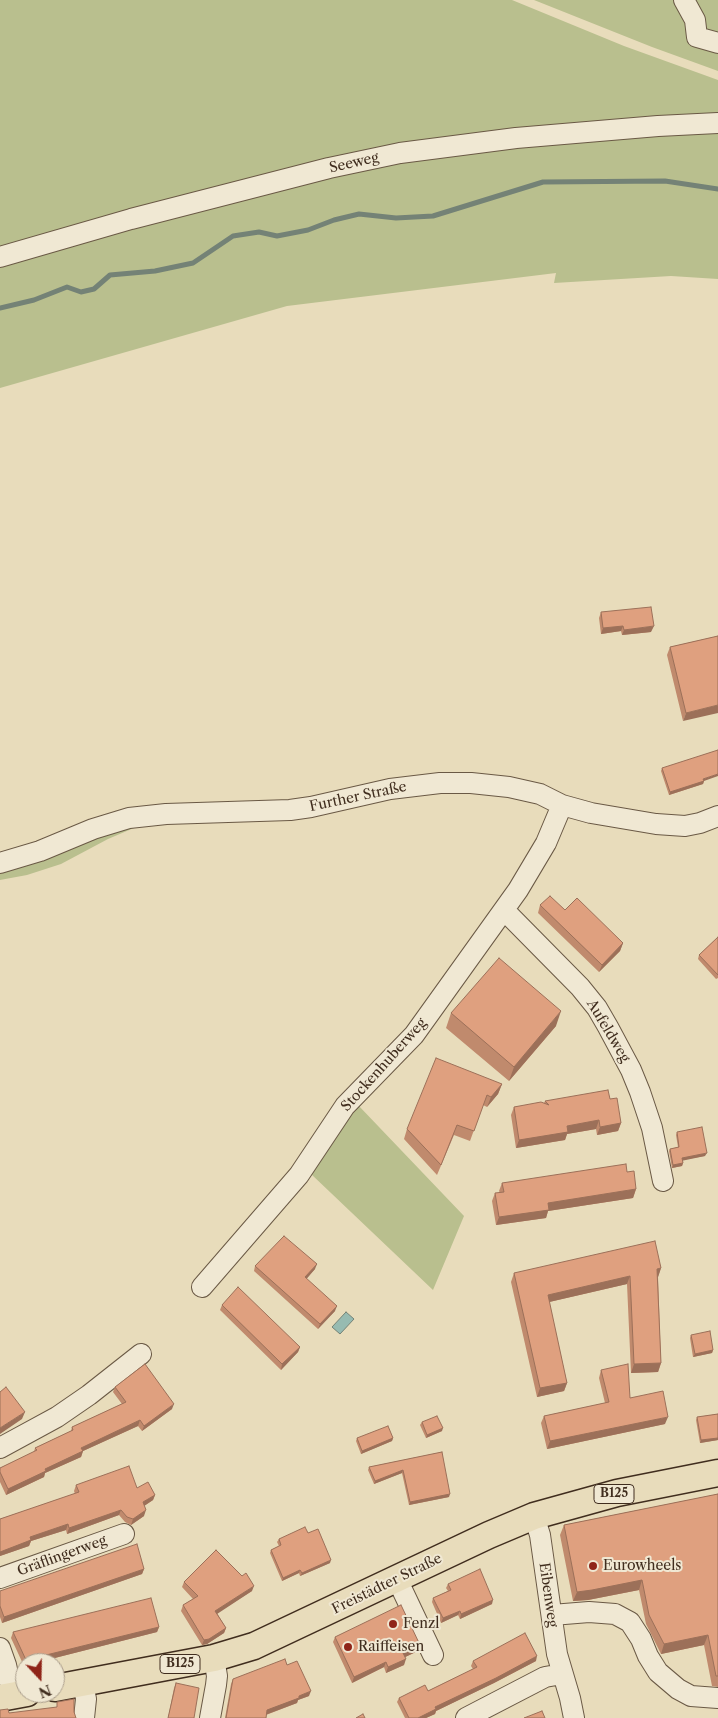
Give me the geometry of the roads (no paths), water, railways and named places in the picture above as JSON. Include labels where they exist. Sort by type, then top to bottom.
[{"type":"main road","name":"Freistädter Straße","points":[[65,1686],[214,1658],[254,1646],[489,1535],[534,1516],[617,1494],[718,1473]]},
{"type":"street","points":[[684,0],[695,20],[697,37],[718,43]]},
{"type":"street","name":"Seeweg","points":[[0,256],[131,219],[329,168],[400,152],[516,138],[718,123]]},
{"type":"street","name":"Further Straße","points":[[0,863],[40,851],[100,826],[128,818],[166,814],[290,810],[417,784],[464,783],[509,787],[540,794],[562,805],[591,813],[656,824],[684,826],[700,823],[718,816]]},
{"type":"street","name":"Stockenhuberweg","points":[[202,1287],[299,1175],[345,1106],[414,1035],[518,890],[546,843],[562,805]]},
{"type":"street","name":"Aufeldweg","points":[[504,910],[580,987],[608,1028],[631,1070],[640,1092],[652,1128],[663,1181]]},
{"type":"street","points":[[0,1448],[57,1417],[89,1395],[141,1354]]},
{"type":"street","name":"Eibenweg","points":[[534,1516],[540,1535],[557,1654],[574,1718]]},
{"type":"street","name":"Gräflingerweg","points":[[0,1578],[124,1534]]},
{"type":"street","points":[[397,1579],[432,1655]]},
{"type":"street","points":[[552,1615],[589,1612],[614,1614],[630,1622],[658,1672],[678,1689],[691,1696],[718,1698]]},
{"type":"street","points":[[0,1648],[13,1696]]},
{"type":"street","points":[[210,1718],[217,1676],[214,1658]]},
{"type":"street","points":[[466,1718],[545,1677],[562,1674]]},
{"type":"street","points":[[83,1682],[86,1699],[84,1718]]},
{"type":"water","points":[[346,1312],[354,1319],[340,1334],[332,1327]]},
{"type":"waterway","points":[[0,308],[34,300],[67,287],[81,292],[94,289],[110,275],[155,271],[193,263],[233,236],[259,232],[277,236],[308,230],[334,220],[359,214],[396,218],[433,216],[543,182],[665,181],[718,189]]},
{"type":"place","name":"Eurowheels","points":[[593,1566]]},
{"type":"place","name":"Fenzl","points":[[393,1624]]},
{"type":"place","name":"Raiffeisen","points":[[348,1647]]}]
